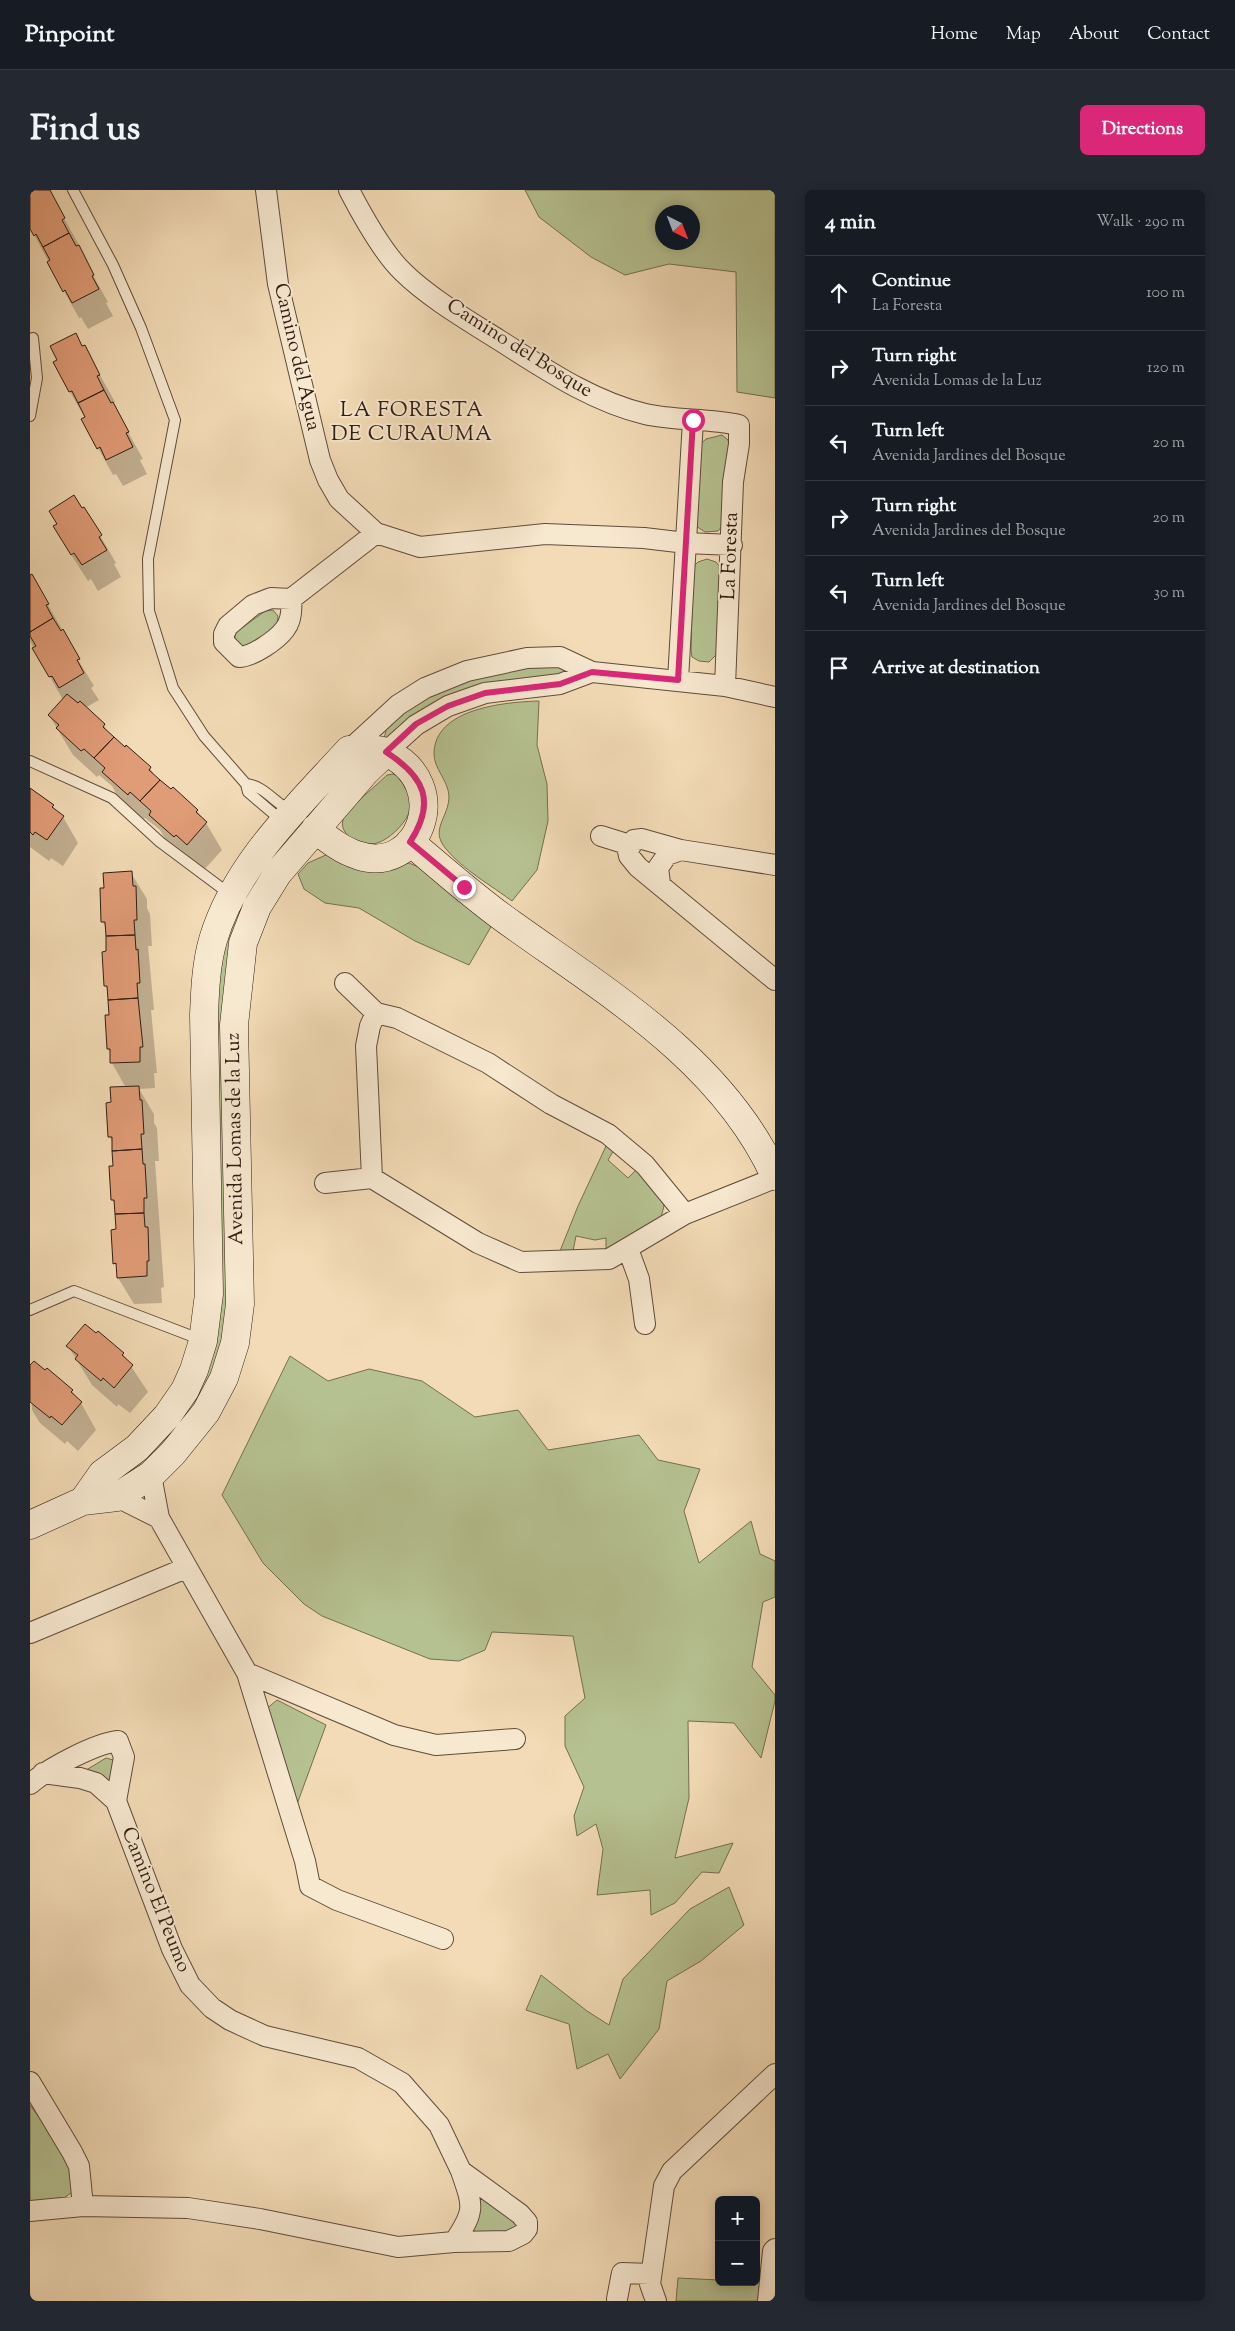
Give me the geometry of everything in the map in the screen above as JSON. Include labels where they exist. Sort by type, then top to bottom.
[{"type":"street","name":"Camino del Agua","points":[[266,190],[278,284],[320,460],[328,480],[339,499],[376,534],[420,547],[545,534],[644,538],[686,543],[732,545]]},
{"type":"street","name":"Camino del Bosque","points":[[349,190],[364,220],[403,272],[459,315],[554,374],[602,400],[645,414],[693,420],[714,420],[739,425]]},
{"type":"street","points":[[678,680],[693,420]]},
{"type":"street","name":"La Foresta","points":[[725,686],[733,482],[739,444],[739,425]]},
{"type":"street","points":[[291,598],[376,534]]},
{"type":"street","name":"Avenida Lomas de la Luz","points":[[83,1501],[102,1474],[137,1448],[166,1416],[186,1390],[203,1341],[209,1294],[204,1015],[206,977],[212,941],[231,895],[239,881],[288,818],[350,750],[398,705],[425,688],[467,671],[527,658],[560,657],[592,672],[725,686],[775,697]]},
{"type":"street","name":"Avenida Lomas de la Luz","points":[[30,1525],[83,1501],[117,1497],[151,1475],[173,1453],[206,1412],[224,1378],[235,1344],[240,1304],[234,1025],[243,944],[257,908],[270,887],[315,829],[365,772],[416,724],[448,706],[485,693],[560,684],[592,672]]},
{"type":"street","points":[[315,829],[337,846],[358,856],[377,858],[396,853],[410,842],[421,825],[425,808],[423,791],[415,776],[402,762],[386,752],[350,750]]},
{"type":"street","points":[[601,836],[630,845]]},
{"type":"street","points":[[775,865],[681,850],[642,839],[634,840],[630,845],[629,856],[775,980]]},
{"type":"street","points":[[325,1183],[372,1178],[478,1243],[521,1262],[609,1259],[685,1214],[775,1177],[766,1156],[734,1108],[689,1058],[608,990],[512,924],[410,842]]},
{"type":"street","points":[[660,883],[658,868],[667,855],[681,850]]},
{"type":"street","points":[[345,983],[376,1012],[397,1018],[488,1063],[551,1104],[608,1134],[645,1165],[685,1214]]},
{"type":"street","points":[[372,1178],[366,1046],[370,1026],[376,1012]]},
{"type":"street","points":[[628,1249],[639,1279],[645,1324]]},
{"type":"street","points":[[151,1475],[159,1518],[247,1673],[305,1861],[310,1886],[337,1900],[444,1939]]},
{"type":"street","points":[[117,1497],[159,1518]]},
{"type":"street","points":[[30,1632],[186,1568]]},
{"type":"street","points":[[247,1673],[394,1735],[423,1743],[436,1745],[515,1739]]},
{"type":"street","name":"Camino El Peumo","points":[[37,1778],[99,1746],[118,1741],[124,1757],[116,1801]]},
{"type":"street","name":"Camino El Peumo","points":[[37,1778],[80,1778],[96,1783],[116,1801],[172,1949],[190,1985],[212,2008],[230,2020],[265,2036],[358,2058],[402,2084],[439,2125],[461,2171],[472,2203],[469,2221],[454,2242]]},
{"type":"street","points":[[656,2301],[650,2284],[664,2186],[672,2171],[775,2074]]},
{"type":"street","points":[[30,2082],[79,2166],[83,2206]]},
{"type":"street","name":"Camino El Peumo","points":[[454,2242],[509,2241],[519,2238],[527,2229],[528,2222],[520,2214],[461,2171]]},
{"type":"street","points":[[30,2211],[83,2206],[188,2208],[260,2219],[398,2247],[454,2242]]},
{"type":"street","points":[[768,2301],[772,2252],[775,2249]]},
{"type":"street","points":[[617,2299],[622,2273],[651,2274]]},
{"type":"lane","points":[[73,190],[113,265],[137,319],[175,420],[148,559],[149,611],[173,688],[204,736],[246,784],[248,792],[275,815],[288,818]]},
{"type":"lane","points":[[30,416],[37,378],[33,338]]},
{"type":"lane","points":[[30,760],[112,798],[160,842],[231,895]]},
{"type":"lane","points":[[246,784],[254,784],[282,807],[288,818]]},
{"type":"lane","points":[[30,1310],[74,1291],[203,1341]]},
{"type":"green space","points":[[525,190],[775,190],[775,398],[737,392],[736,272],[669,264],[625,275],[591,257],[539,217]]},
{"type":"green space","points":[[722,435],[728,440],[730,448],[724,524],[718,531],[705,532],[696,526],[697,447],[706,439]]},
{"type":"green space","points":[[707,559],[716,562],[724,572],[719,652],[709,662],[699,661],[692,657],[691,651],[693,567],[698,562]]},
{"type":"green space","points":[[273,610],[278,616],[277,626],[248,647],[240,648],[235,642],[235,633],[265,611]]},
{"type":"green space","points":[[560,666],[568,672],[558,676],[521,679],[383,744],[387,725],[410,705],[473,678],[518,668]]},
{"type":"green space","points":[[539,701],[537,745],[547,784],[548,821],[537,870],[512,901],[460,863],[441,842],[439,829],[449,796],[436,765],[434,754],[437,739],[446,726],[459,717],[491,706]]},
{"type":"green space","points":[[394,774],[399,777],[411,793],[410,810],[406,819],[390,836],[377,843],[364,843],[351,838],[343,828],[345,815],[387,775]]},
{"type":"green space","points":[[286,847],[246,913],[231,1312],[217,1374],[174,1438],[127,1478],[121,1473],[189,1401],[216,956],[254,882]]},
{"type":"green space","points":[[328,854],[392,866],[409,863],[421,868],[492,925],[469,965],[415,941],[359,908],[325,903],[304,889],[298,874],[308,863]]},
{"type":"green space","points":[[607,1144],[615,1148],[608,1160],[628,1178],[639,1167],[662,1199],[664,1206],[660,1221],[606,1251],[606,1238],[595,1240],[576,1236],[573,1251],[560,1251],[578,1206]]},
{"type":"green space","points":[[290,1356],[328,1381],[369,1369],[422,1381],[475,1417],[518,1410],[548,1450],[639,1435],[658,1460],[700,1469],[684,1511],[699,1563],[751,1521],[760,1554],[775,1561],[775,1597],[763,1602],[752,1667],[775,1695],[775,1701],[761,1758],[734,1723],[688,1721],[689,1798],[675,1858],[733,1843],[719,1873],[702,1872],[675,1903],[651,1915],[650,1890],[597,1895],[603,1849],[596,1824],[577,1836],[574,1816],[584,1787],[565,1746],[565,1716],[585,1698],[573,1636],[492,1632],[485,1650],[459,1661],[430,1659],[322,1616],[304,1604],[263,1563],[222,1495]]},
{"type":"green space","points":[[277,1700],[326,1725],[296,1807],[264,1711]]},
{"type":"green space","points":[[106,1758],[117,1761],[110,1782],[101,1776],[83,1772]]},
{"type":"green space","points":[[729,1887],[744,1925],[701,1961],[667,1981],[659,2029],[620,2079],[608,2054],[577,2069],[569,2024],[526,2010],[541,1975],[587,2011],[609,2025],[623,1979],[690,1909]]},
{"type":"green space","points":[[30,2105],[59,2144],[69,2163],[74,2191],[56,2203],[30,2205]]},
{"type":"green space","points":[[480,2197],[519,2224],[520,2232],[475,2233],[472,2225],[473,2215]]},
{"type":"green space","points":[[678,2278],[715,2280],[715,2286],[759,2286],[758,2301],[676,2301]]},
{"type":"building","points":[[30,190],[50,190],[65,218],[62,220],[69,233],[43,247],[36,234],[34,236],[30,229]]},
{"type":"building","points":[[69,233],[76,246],[79,245],[99,289],[72,303],[65,290],[63,292],[47,262],[50,260],[43,247]]},
{"type":"building","points":[[76,333],[82,346],[85,345],[100,375],[97,376],[104,390],[78,403],[72,391],[69,392],[53,362],[57,360],[50,346]]},
{"type":"building","points":[[104,390],[111,403],[113,402],[129,432],[126,433],[133,447],[106,460],[100,447],[97,449],[81,419],[85,417],[78,403]]},
{"type":"building","points":[[74,495],[102,535],[99,537],[107,550],[82,565],[74,553],[71,555],[53,526],[57,524],[49,511]]},
{"type":"building","points":[[32,574],[49,604],[46,605],[53,618],[30,632],[30,575]]},
{"type":"building","points":[[53,618],[61,631],[63,629],[80,659],[77,660],[84,673],[59,688],[52,676],[49,677],[32,648],[36,646],[30,636],[30,632]]},
{"type":"building","points":[[67,694],[78,703],[80,701],[105,724],[103,727],[114,737],[94,758],[84,749],[81,751],[56,728],[59,725],[48,715]]},
{"type":"building","points":[[114,737],[151,767],[149,770],[160,780],[140,801],[130,792],[128,795],[102,772],[105,768],[94,758]]},
{"type":"building","points":[[160,780],[171,789],[173,787],[198,810],[196,812],[207,822],[187,845],[176,835],[174,837],[149,815],[151,811],[140,801]]},
{"type":"building","points":[[30,788],[54,805],[52,807],[64,816],[47,840],[35,832],[33,835],[30,832]]},
{"type":"building","points":[[132,871],[133,886],[136,886],[137,920],[134,920],[135,935],[106,936],[105,922],[101,922],[100,888],[104,888],[103,873]]},
{"type":"building","points":[[135,935],[136,950],[138,949],[140,983],[137,983],[138,998],[108,1000],[107,986],[104,986],[102,952],[106,951],[106,936]]},
{"type":"building","points":[[138,998],[143,1047],[140,1047],[140,1062],[110,1063],[110,1049],[107,1049],[105,1015],[109,1015],[108,1000]]},
{"type":"building","points":[[139,1086],[140,1100],[142,1100],[144,1134],[141,1134],[142,1149],[112,1151],[112,1137],[108,1137],[106,1103],[111,1102],[110,1087]]},
{"type":"building","points":[[142,1149],[147,1198],[144,1198],[144,1213],[115,1214],[114,1200],[111,1200],[109,1166],[113,1166],[112,1151]]},
{"type":"building","points":[[144,1213],[145,1227],[148,1227],[149,1261],[147,1261],[147,1276],[117,1278],[116,1263],[113,1264],[111,1230],[116,1229],[115,1214]]},
{"type":"building","points":[[85,1324],[96,1333],[98,1331],[124,1353],[122,1355],[133,1365],[114,1388],[103,1378],[101,1381],[75,1359],[78,1355],[66,1346]]},
{"type":"building","points":[[34,1361],[45,1370],[47,1368],[73,1390],[71,1392],[82,1402],[62,1425],[30,1402],[30,1365]]},
{"type":"district","name":"LA FORESTA DE CURAUMA","points":[[412,423]]},
{"type":"route","points":[[464,887],[410,842],[421,825],[425,808],[423,791],[415,776],[402,762],[386,752],[416,724],[448,706],[485,693],[560,684],[592,672],[678,680],[693,420]]}]
